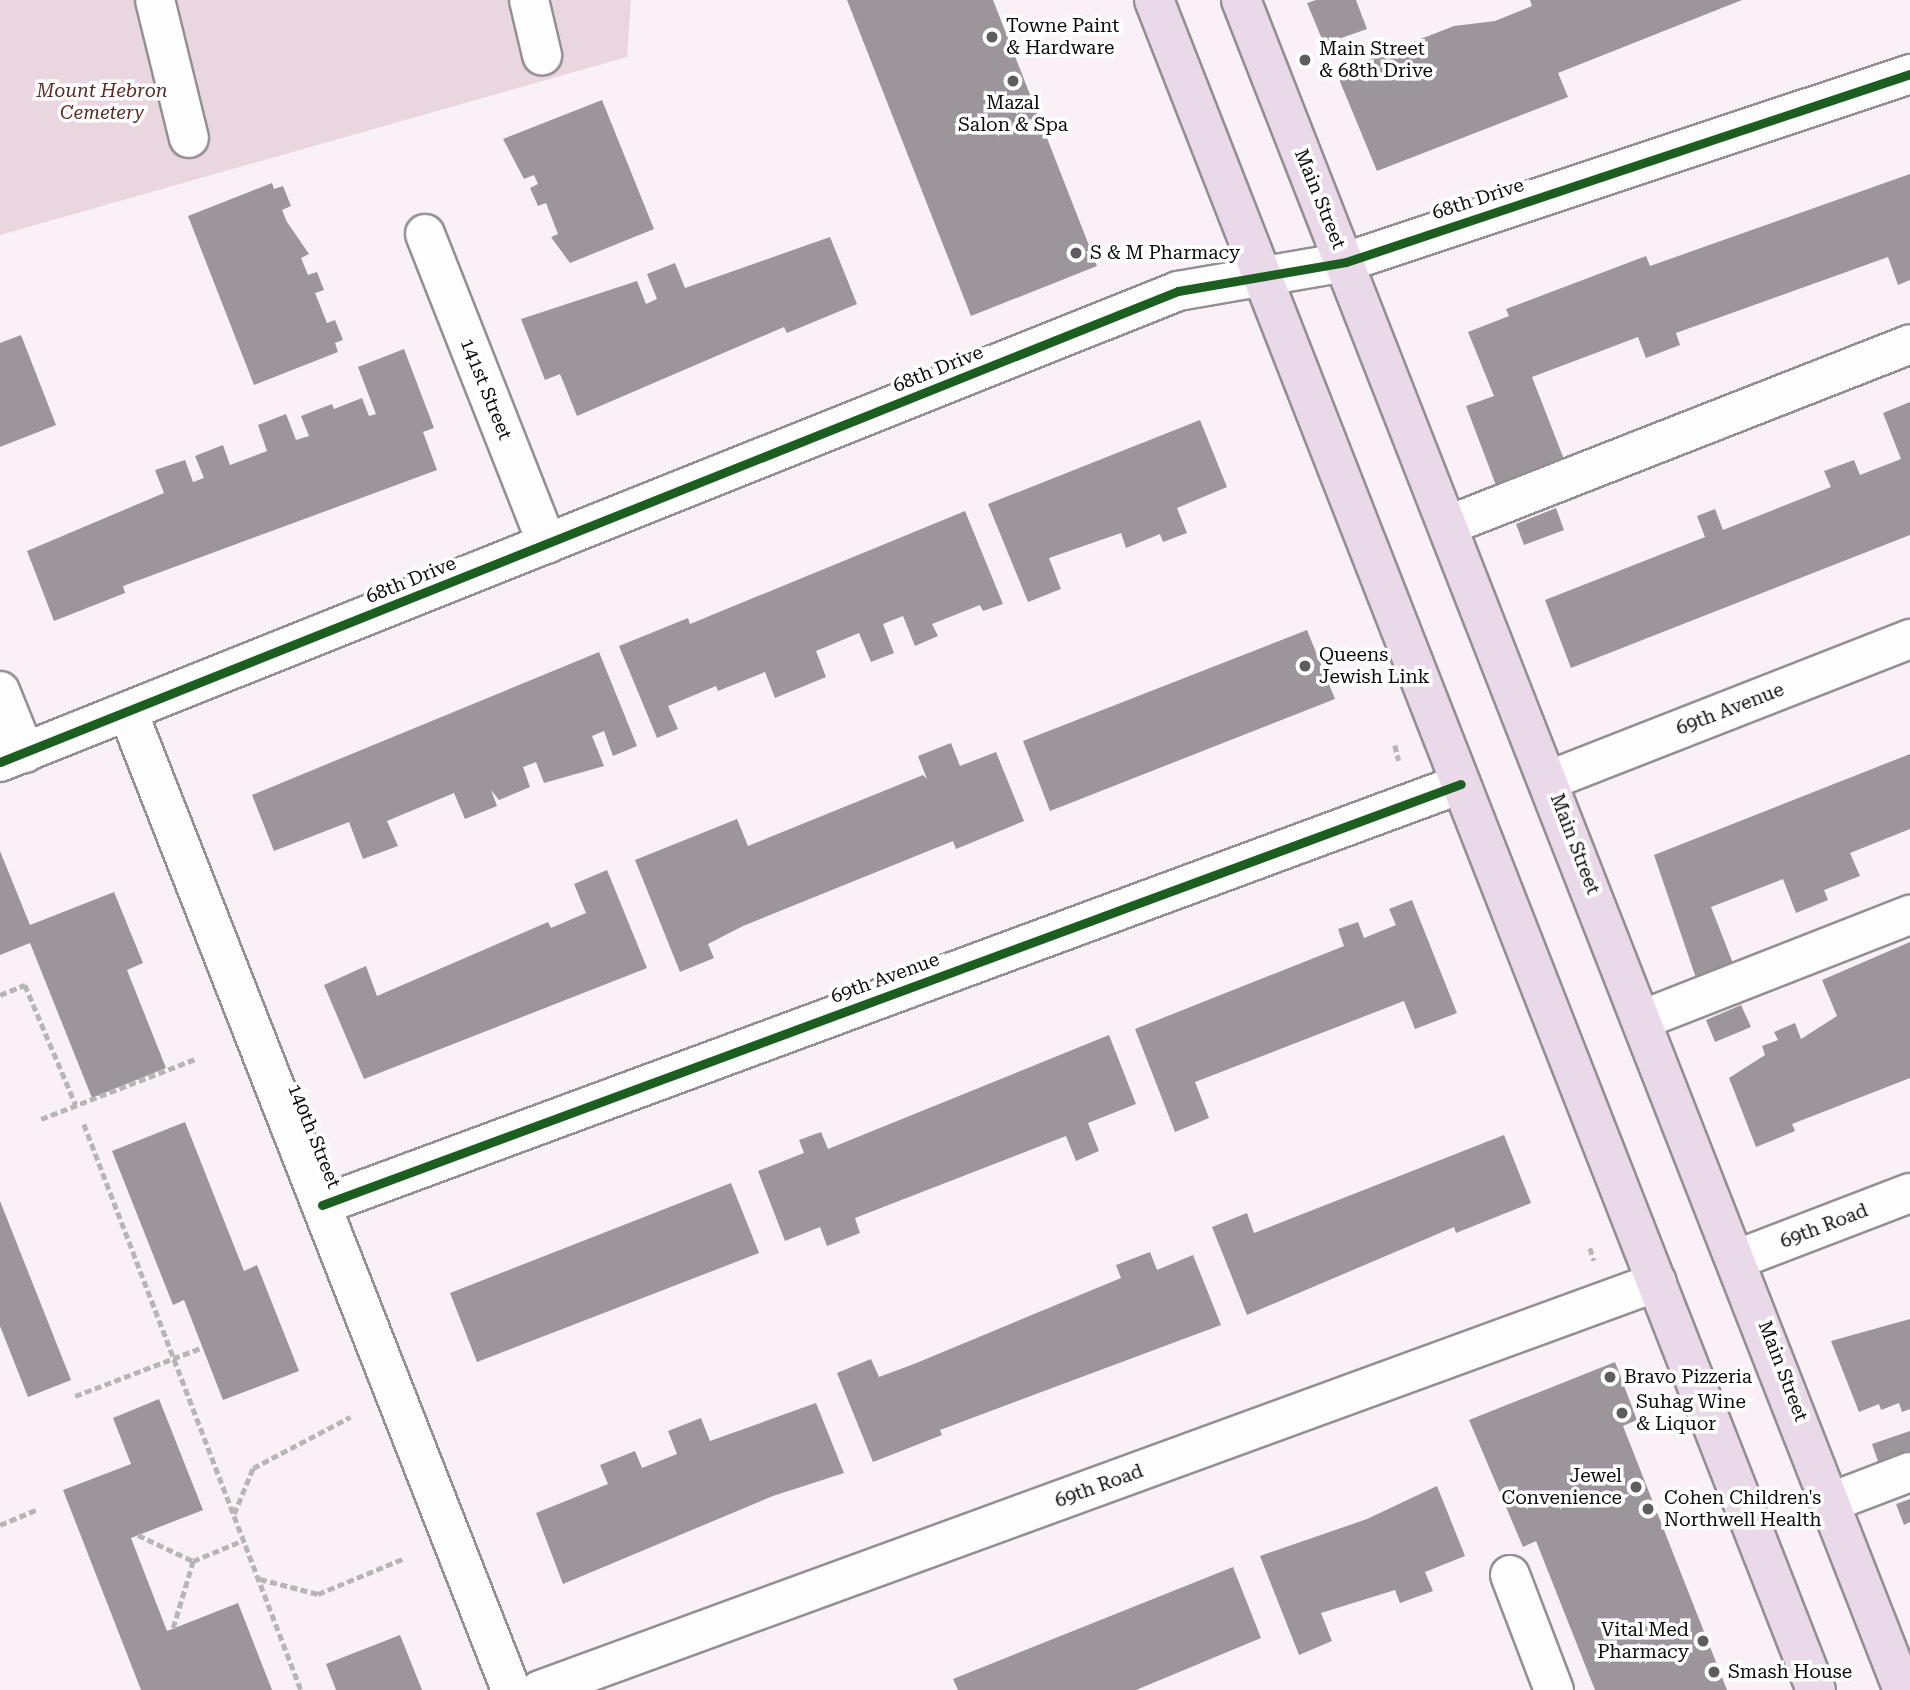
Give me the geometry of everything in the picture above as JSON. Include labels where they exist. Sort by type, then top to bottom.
[{"type":"main road","points":[[1154,0],[1816,1690]]},
{"type":"main road","name":"Main Street","points":[[1249,2],[1346,262],[1834,1501],[1903,1690]]},
{"type":"street","points":[[155,0],[189,138]]},
{"type":"street","points":[[528,0],[542,55]]},
{"type":"street","name":"68th Drive","points":[[13,757],[1178,291],[1346,262],[1910,74]]},
{"type":"street","name":"141st Street","points":[[425,234],[547,544]]},
{"type":"street","points":[[1449,525],[1910,344]]},
{"type":"street","name":"69th Avenue","points":[[1550,780],[1910,639]]},
{"type":"street","points":[[0,691],[13,757]]},
{"type":"street","name":"140th Street","points":[[128,712],[511,1690]]},
{"type":"street","name":"69th Avenue","points":[[322,1205],[1461,784]]},
{"type":"street","points":[[1644,1020],[1910,915]]},
{"type":"street","name":"69th Road","points":[[1738,1259],[1910,1193]]},
{"type":"street","name":"69th Road","points":[[540,1690],[1657,1282]]},
{"type":"street","points":[[1834,1501],[1910,1472]]},
{"type":"street","points":[[1510,1575],[1554,1690]]},
{"type":"path","points":[[1395,745],[1399,761]]},
{"type":"path","points":[[0,995],[25,985],[76,1105]]},
{"type":"path","points":[[41,1119],[195,1059]]},
{"type":"path","points":[[84,1124],[301,1690]]},
{"type":"path","points":[[1590,1248],[1594,1261]]},
{"type":"path","points":[[75,1396],[203,1347]]},
{"type":"path","points":[[234,1515],[253,1468],[350,1417]]},
{"type":"path","points":[[0,1525],[38,1509]]},
{"type":"path","points":[[138,1535],[193,1561],[244,1541]]},
{"type":"path","points":[[259,1578],[318,1594],[405,1558]]},
{"type":"path","points":[[173,1629],[193,1561]]},
{"type":"green space","name":"Mount Hebron Cemetery","points":[[0,0],[631,0],[627,57],[0,235]]},
{"type":"building","points":[[847,0],[993,0],[1097,266],[971,316]]},
{"type":"building","points":[[1316,0],[1356,0],[1367,29],[1324,44],[1307,3]]},
{"type":"building","points":[[1530,0],[1742,0],[1558,73],[1568,97],[1377,171],[1336,72],[1454,26],[1495,21],[1532,6]]},
{"type":"building","points":[[602,100],[654,229],[570,263],[551,237],[558,234],[546,203],[538,206],[530,188],[538,184],[534,175],[524,179],[503,139]]},
{"type":"building","points":[[1910,174],[1910,280],[1898,285],[1888,257],[1676,333],[1680,345],[1646,358],[1638,337],[1532,377],[1565,462],[1497,488],[1466,406],[1494,396],[1468,332],[1509,316],[1506,309],[1646,256],[1650,266]]},
{"type":"building","points":[[272,183],[274,189],[283,186],[291,206],[282,210],[309,254],[301,258],[308,275],[317,272],[324,290],[315,293],[327,323],[335,320],[343,340],[335,343],[338,352],[254,385],[188,216]]},
{"type":"building","points":[[830,237],[857,304],[787,333],[784,327],[577,416],[560,374],[545,380],[521,319],[637,281],[646,304],[657,299],[647,274],[675,263],[685,288]]},
{"type":"building","points":[[21,335],[56,425],[0,447],[0,343]]},
{"type":"building","points":[[404,349],[434,428],[423,432],[437,470],[123,586],[125,593],[54,621],[27,551],[164,493],[155,470],[185,460],[193,482],[204,478],[195,456],[223,445],[230,465],[267,451],[258,425],[286,414],[296,440],[309,436],[301,416],[332,404],[334,409],[362,398],[369,416],[376,414],[358,367]]},
{"type":"building","points":[[1910,402],[1910,535],[1571,668],[1545,600],[1705,537],[1697,516],[1715,509],[1723,530],[1831,487],[1824,471],[1854,460],[1860,475],[1901,459],[1883,413]]},
{"type":"building","points":[[1200,420],[1227,487],[1177,508],[1187,533],[1163,542],[1160,534],[1126,548],[1121,533],[1049,558],[1061,589],[1028,602],[988,504]]},
{"type":"building","points":[[1556,508],[1564,530],[1524,545],[1516,524]]},
{"type":"building","points":[[965,511],[1003,604],[983,611],[980,605],[932,624],[938,636],[915,646],[903,616],[883,624],[894,653],[871,662],[859,633],[816,651],[826,677],[775,698],[765,672],[718,691],[716,686],[668,706],[678,729],[657,738],[619,646],[688,618],[690,624]]},
{"type":"building","points":[[1307,630],[1335,699],[1050,811],[1023,741]]},
{"type":"building","points":[[599,652],[637,746],[613,756],[604,731],[592,736],[604,766],[544,783],[536,762],[523,767],[530,787],[499,800],[491,790],[497,806],[465,819],[454,793],[387,821],[398,846],[363,859],[349,822],[274,851],[252,795]]},
{"type":"building","points":[[951,743],[960,766],[996,752],[1024,821],[956,849],[953,841],[743,926],[708,944],[714,958],[680,972],[635,860],[737,819],[748,846],[923,775],[927,779],[918,756]]},
{"type":"building","points":[[1910,754],[1910,829],[1850,853],[1860,876],[1824,890],[1828,900],[1796,913],[1783,879],[1711,907],[1734,966],[1697,981],[1654,855]]},
{"type":"building","points":[[0,851],[30,925],[114,892],[143,963],[127,970],[166,1068],[92,1098],[30,943],[0,955]]},
{"type":"building","points":[[607,870],[647,968],[364,1079],[324,985],[366,966],[377,996],[548,922],[551,928],[586,913],[574,884]]},
{"type":"building","points":[[1412,900],[1457,1013],[1415,1029],[1404,1001],[1195,1082],[1209,1118],[1175,1132],[1135,1029],[1344,946],[1338,929],[1358,922],[1364,938],[1396,925],[1389,909]]},
{"type":"building","points":[[1910,942],[1910,1078],[1792,1124],[1795,1131],[1756,1147],[1729,1078],[1765,1055],[1762,1046],[1778,1040],[1774,1032],[1795,1023],[1801,1039],[1837,1016],[1822,980]]},
{"type":"building","points":[[1741,1005],[1751,1027],[1715,1042],[1706,1020]]},
{"type":"building","points":[[1109,1035],[1136,1104],[1088,1123],[1099,1151],[1076,1161],[1066,1136],[855,1218],[860,1233],[827,1246],[820,1227],[785,1241],[758,1171],[804,1153],[799,1140],[821,1132],[828,1149]]},
{"type":"building","points":[[185,1122],[244,1271],[257,1265],[299,1371],[223,1400],[184,1300],[173,1305],[112,1151]]},
{"type":"building","points":[[1504,1135],[1531,1203],[1456,1233],[1454,1227],[1247,1315],[1212,1227],[1247,1213],[1254,1233]]},
{"type":"building","points":[[731,1183],[759,1253],[477,1362],[450,1293]]},
{"type":"building","points":[[0,1201],[71,1380],[28,1397],[0,1326]]},
{"type":"building","points":[[1150,1252],[1157,1270],[1193,1255],[1221,1325],[940,1430],[942,1435],[873,1462],[837,1373],[871,1359],[879,1377],[914,1364],[1121,1278],[1116,1265]]},
{"type":"building","points":[[1910,1319],[1910,1409],[1902,1412],[1899,1403],[1881,1410],[1879,1404],[1859,1412],[1831,1341]]},
{"type":"building","points":[[1615,1362],[1637,1420],[1623,1426],[1727,1690],[1595,1690],[1536,1541],[1523,1547],[1469,1420]]},
{"type":"building","points":[[159,1399],[203,1510],[131,1538],[167,1631],[238,1603],[272,1690],[141,1690],[63,1490],[131,1464],[113,1418]]},
{"type":"building","points":[[816,1403],[844,1473],[773,1496],[563,1584],[536,1513],[608,1484],[600,1465],[635,1451],[642,1468],[677,1454],[668,1431],[701,1418],[710,1441]]},
{"type":"building","points":[[1910,1431],[1910,1457],[1880,1467],[1872,1444]]},
{"type":"building","points":[[1437,1486],[1465,1556],[1425,1572],[1433,1591],[1400,1603],[1395,1590],[1321,1613],[1332,1641],[1299,1655],[1260,1556],[1367,1519]]},
{"type":"building","points":[[1910,1499],[1910,1522],[1904,1525],[1896,1504]]},
{"type":"building","points":[[1233,1567],[1261,1638],[1136,1690],[958,1690],[953,1679]]},
{"type":"building","points":[[400,1635],[422,1690],[336,1690],[326,1664]]},
{"type":"cycle path","points":[[0,762],[1178,291],[1346,262],[1910,74]]},
{"type":"cycle path","points":[[322,1205],[1461,784]]},
{"type":"place","name":"Towne Paint & Hardware","points":[[992,37]]},
{"type":"place","name":"Main Street & 68th Drive","points":[[1305,60]]},
{"type":"place","name":"Mazal Salon & Spa","points":[[1013,81]]},
{"type":"place","name":"S & M Pharmacy","points":[[1076,253]]},
{"type":"place","name":"Queens Jewish Link","points":[[1305,666]]},
{"type":"place","name":"Bravo Pizzeria","points":[[1610,1377]]},
{"type":"place","name":"Suhag Wine & Liquor","points":[[1622,1413]]},
{"type":"place","name":"Jewel Convenience","points":[[1636,1487]]},
{"type":"place","name":"Cohen Children's Northwell Health","points":[[1648,1509]]},
{"type":"place","name":"Vital Med Pharmacy","points":[[1703,1641]]},
{"type":"place","name":"Smash House","points":[[1714,1672]]}]
